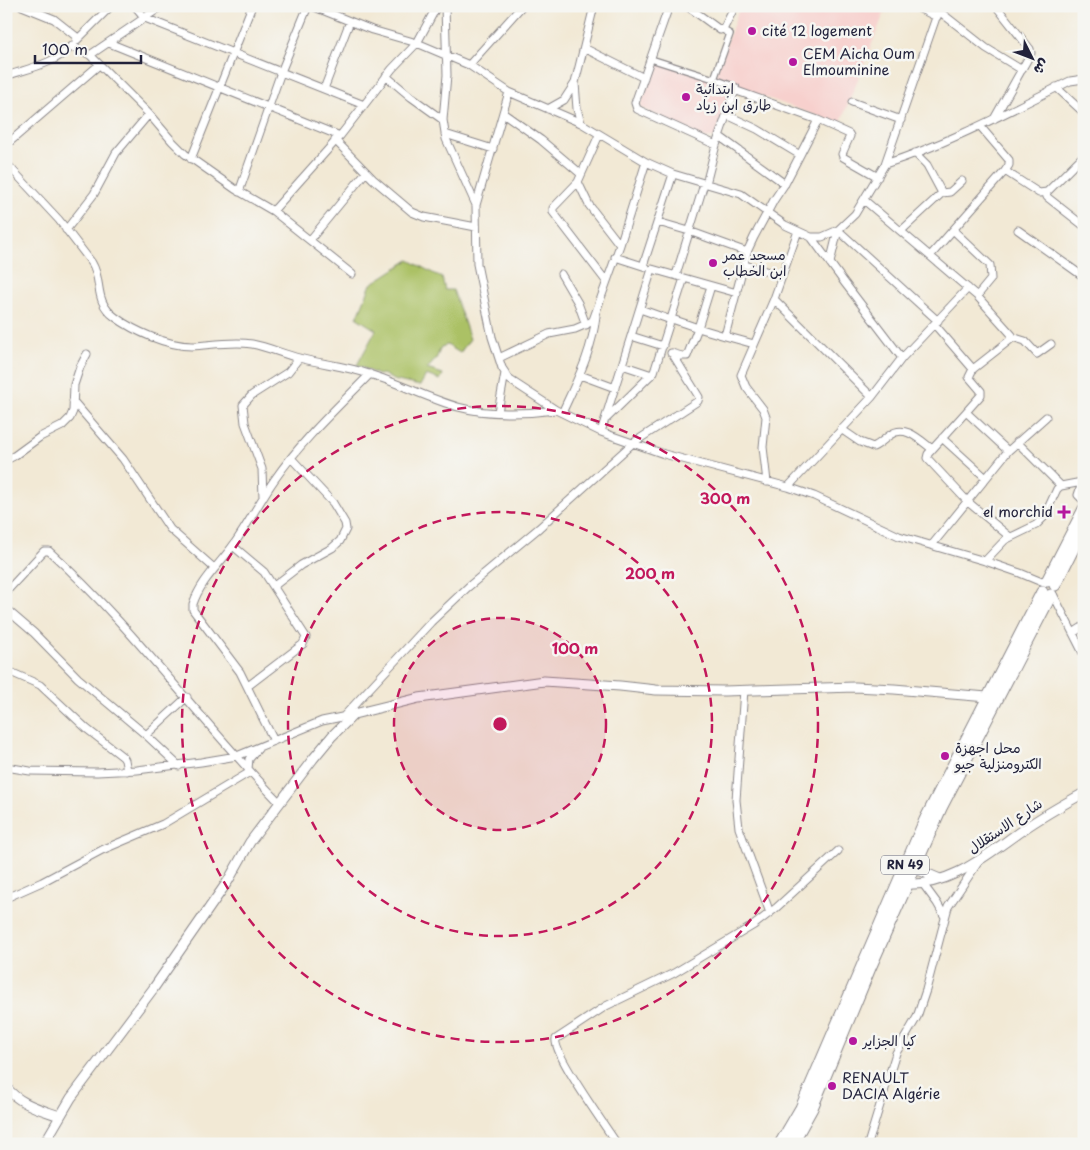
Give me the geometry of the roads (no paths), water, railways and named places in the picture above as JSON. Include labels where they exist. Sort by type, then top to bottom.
[{"type":"main road","name":"RN 49","points":[[780,1144],[805,1101],[902,884],[914,870],[954,781],[1049,588],[1084,509]]},
{"type":"main road","name":"RN 49","points":[[792,1144],[812,1108],[870,968],[902,884],[902,871],[942,784],[987,697],[1084,527]]},
{"type":"street","points":[[22,6],[54,19],[78,38]]},
{"type":"street","points":[[6,76],[47,63],[65,52],[111,6]]},
{"type":"street","points":[[135,6],[145,18],[364,105]]},
{"type":"street","points":[[90,56],[162,6]]},
{"type":"street","points":[[191,159],[252,6]]},
{"type":"street","points":[[239,192],[280,72],[308,6]]},
{"type":"street","points":[[312,6],[372,30],[417,43],[469,65],[509,92],[581,123],[646,162],[673,174],[741,194],[785,225],[812,237],[822,237],[838,230],[855,214],[878,177],[885,164],[939,12]]},
{"type":"street","points":[[273,211],[338,138],[386,76],[417,43],[437,6]]},
{"type":"street","points":[[446,6],[447,74],[443,120],[445,134],[455,162],[476,205]]},
{"type":"street","points":[[469,65],[522,6]]},
{"type":"street","points":[[548,109],[564,100],[575,83],[594,6]]},
{"type":"street","points":[[669,6],[635,103],[637,109],[716,145]]},
{"type":"street","points":[[687,6],[716,28],[730,34],[714,80]]},
{"type":"street","points":[[723,30],[735,6]]},
{"type":"street","points":[[914,6],[939,12],[986,48],[1022,70]]},
{"type":"street","points":[[994,120],[1031,53],[1030,49],[996,6]]},
{"type":"street","points":[[324,89],[350,21]]},
{"type":"street","points":[[109,43],[269,107],[338,138],[366,172],[412,212],[424,217],[476,227]]},
{"type":"street","points":[[72,46],[90,56],[149,114],[172,141],[191,159],[239,192],[273,211],[352,274]]},
{"type":"street","points":[[584,48],[644,78]]},
{"type":"street","points":[[651,59],[736,87],[676,275]]},
{"type":"street","points":[[6,145],[99,66]]},
{"type":"street","points":[[386,76],[443,120]]},
{"type":"street","points":[[885,164],[915,154],[994,120],[1070,81],[1084,79]]},
{"type":"street","points":[[575,83],[577,109],[581,123]]},
{"type":"street","points":[[1056,87],[1084,113]]},
{"type":"street","points":[[734,93],[737,91],[818,120],[849,134],[850,136],[842,154],[843,157],[878,177]]},
{"type":"street","points":[[509,92],[476,205],[476,227],[478,264],[492,337],[505,373],[510,380],[559,412],[601,432],[664,454],[788,487],[831,503],[899,536],[1020,572],[1049,588],[1084,655]]},
{"type":"street","points":[[852,102],[901,120]]},
{"type":"street","points":[[503,113],[541,140],[582,174]]},
{"type":"street","points":[[66,230],[94,194],[116,152],[149,114]]},
{"type":"street","points":[[727,115],[757,129],[800,155]]},
{"type":"street","points":[[725,336],[747,252],[818,120]]},
{"type":"street","points":[[930,256],[1009,165],[1009,160],[980,126]]},
{"type":"street","points":[[445,134],[493,149]]},
{"type":"street","points":[[599,134],[578,182],[553,208],[553,212],[606,281]]},
{"type":"street","points":[[719,136],[785,184]]},
{"type":"street","points":[[915,154],[927,165],[932,178],[942,193]]},
{"type":"street","points":[[1005,171],[1039,193],[1047,192],[1084,155]]},
{"type":"street","points":[[559,412],[580,375],[592,344],[596,315],[606,281],[620,245],[646,162]]},
{"type":"street","points":[[6,163],[66,230],[94,267],[104,307],[114,316],[152,337],[190,346],[252,344],[299,358],[370,374],[458,407],[498,412],[559,412]]},
{"type":"street","points":[[310,240],[366,172]]},
{"type":"street","points":[[643,266],[673,174]]},
{"type":"street","points":[[901,231],[942,193],[950,192],[962,181]]},
{"type":"street","points":[[578,182],[589,205],[620,245]]},
{"type":"street","points":[[1047,192],[1048,197],[1084,226]]},
{"type":"street","points":[[864,200],[978,296],[1012,337],[1026,341],[1037,354],[1051,344]]},
{"type":"street","points":[[658,222],[747,252]]},
{"type":"street","points":[[830,262],[838,230]]},
{"type":"street","points":[[838,230],[937,323],[973,369]]},
{"type":"street","points":[[953,230],[990,265],[991,279],[978,296]]},
{"type":"street","points":[[1018,230],[1084,277]]},
{"type":"street","points":[[767,482],[763,440],[766,417],[763,409],[746,387],[741,375],[774,299],[798,231]]},
{"type":"street","points":[[812,237],[902,358]]},
{"type":"street","points":[[615,257],[737,294]]},
{"type":"street","points":[[745,265],[782,276]]},
{"type":"street","points":[[601,432],[652,269]]},
{"type":"street","points":[[561,274],[578,303],[586,324]]},
{"type":"street","points":[[605,420],[652,375],[684,278]]},
{"type":"street","points":[[631,336],[672,353],[688,356],[711,286]]},
{"type":"street","points":[[788,487],[872,396],[902,358],[968,288]]},
{"type":"street","points":[[774,299],[872,396]]},
{"type":"street","points":[[640,309],[754,344]]},
{"type":"street","points":[[499,358],[549,334],[586,324],[593,320],[596,315]]},
{"type":"street","points":[[1010,537],[968,502],[927,458],[932,449],[981,393],[970,379],[973,369],[1012,337]]},
{"type":"street","points":[[44,1144],[59,1116],[101,1056],[153,989],[228,881],[250,842],[279,802],[349,715],[440,612],[551,517],[633,443],[699,400],[672,353]]},
{"type":"street","points":[[6,460],[40,437],[62,426],[70,418],[73,411],[74,385],[80,367],[88,354]]},
{"type":"street","points":[[263,499],[262,469],[244,423],[243,405],[252,395],[289,370],[299,358]]},
{"type":"street","points":[[622,365],[652,375]]},
{"type":"street","points":[[498,412],[505,373]]},
{"type":"street","points":[[274,741],[240,672],[193,610],[194,599],[214,568],[233,546],[273,480],[332,410],[370,374]]},
{"type":"street","points":[[580,375],[615,388]]},
{"type":"street","points":[[73,401],[123,459],[170,529],[214,568]]},
{"type":"street","points":[[966,412],[1008,451]]},
{"type":"street","points":[[932,545],[1008,451],[1046,417]]},
{"type":"street","points":[[841,429],[860,442],[874,447],[895,431],[902,430],[932,449]]},
{"type":"street","points":[[942,438],[986,478]]},
{"type":"street","points":[[1017,442],[1061,486]]},
{"type":"street","points":[[274,586],[300,565],[332,548],[340,541],[346,529],[345,523],[333,503],[291,458]]},
{"type":"street","points":[[985,561],[998,546],[1010,537],[1027,530],[1044,517],[1055,492],[1061,486],[1083,480]]},
{"type":"street","points":[[1083,480],[1078,494],[1084,501]]},
{"type":"street","points":[[233,546],[255,564],[274,586],[304,633],[305,639],[303,644],[248,686]]},
{"type":"street","points":[[6,592],[44,551],[49,552],[95,594],[187,697],[249,771],[279,802]]},
{"type":"street","points":[[6,608],[34,633],[78,678],[146,735],[179,766]]},
{"type":"street","points":[[1073,633],[1084,626]]},
{"type":"street","points":[[6,670],[48,691],[87,729],[125,760],[127,771]]},
{"type":"street","points":[[6,767],[30,771],[97,772],[179,766],[237,756],[322,721],[364,710],[419,698],[534,681],[598,684],[656,690],[855,687],[987,697]]},
{"type":"street","points":[[744,690],[736,800],[738,828],[770,913]]},
{"type":"street","points":[[146,735],[187,697]]},
{"type":"street","points":[[249,771],[249,759],[260,747]]},
{"type":"street","points":[[6,898],[42,882],[72,864],[163,824],[249,771]]},
{"type":"street","name":"شارع الاستقلال","points":[[902,884],[923,884],[953,875],[979,861],[1022,830],[1084,793]]},
{"type":"street","points":[[617,1144],[565,1065],[555,1045],[556,1039],[606,1006],[674,973],[743,933],[770,913],[838,851]]},
{"type":"street","points":[[868,1144],[896,1053],[911,1028],[926,990],[944,917],[955,896],[979,861]]},
{"type":"street","points":[[902,871],[921,870],[940,878]]},
{"type":"street","points":[[923,884],[937,902],[944,917]]},
{"type":"street","points":[[6,1087],[20,1101],[59,1116]]},
{"type":"place","name":"cité 12 logement","points":[[752,31]]},
{"type":"place","name":"CEM Aicha Oum Elmouminine","points":[[793,62]]},
{"type":"place","name":"ابتدائية طارق ابن زياد","points":[[686,97]]},
{"type":"place","name":"مسجد عمر ابن الخطاب","points":[[713,263]]},
{"type":"place","name":"el morchid","points":[[1064,512]]},
{"type":"place","name":"محل اجهزة الكترومنزلية جيو","points":[[945,756]]},
{"type":"place","name":"كيا الجزاير","points":[[853,1041]]},
{"type":"place","name":"RENAULT DACIA Algérie","points":[[832,1086]]}]
